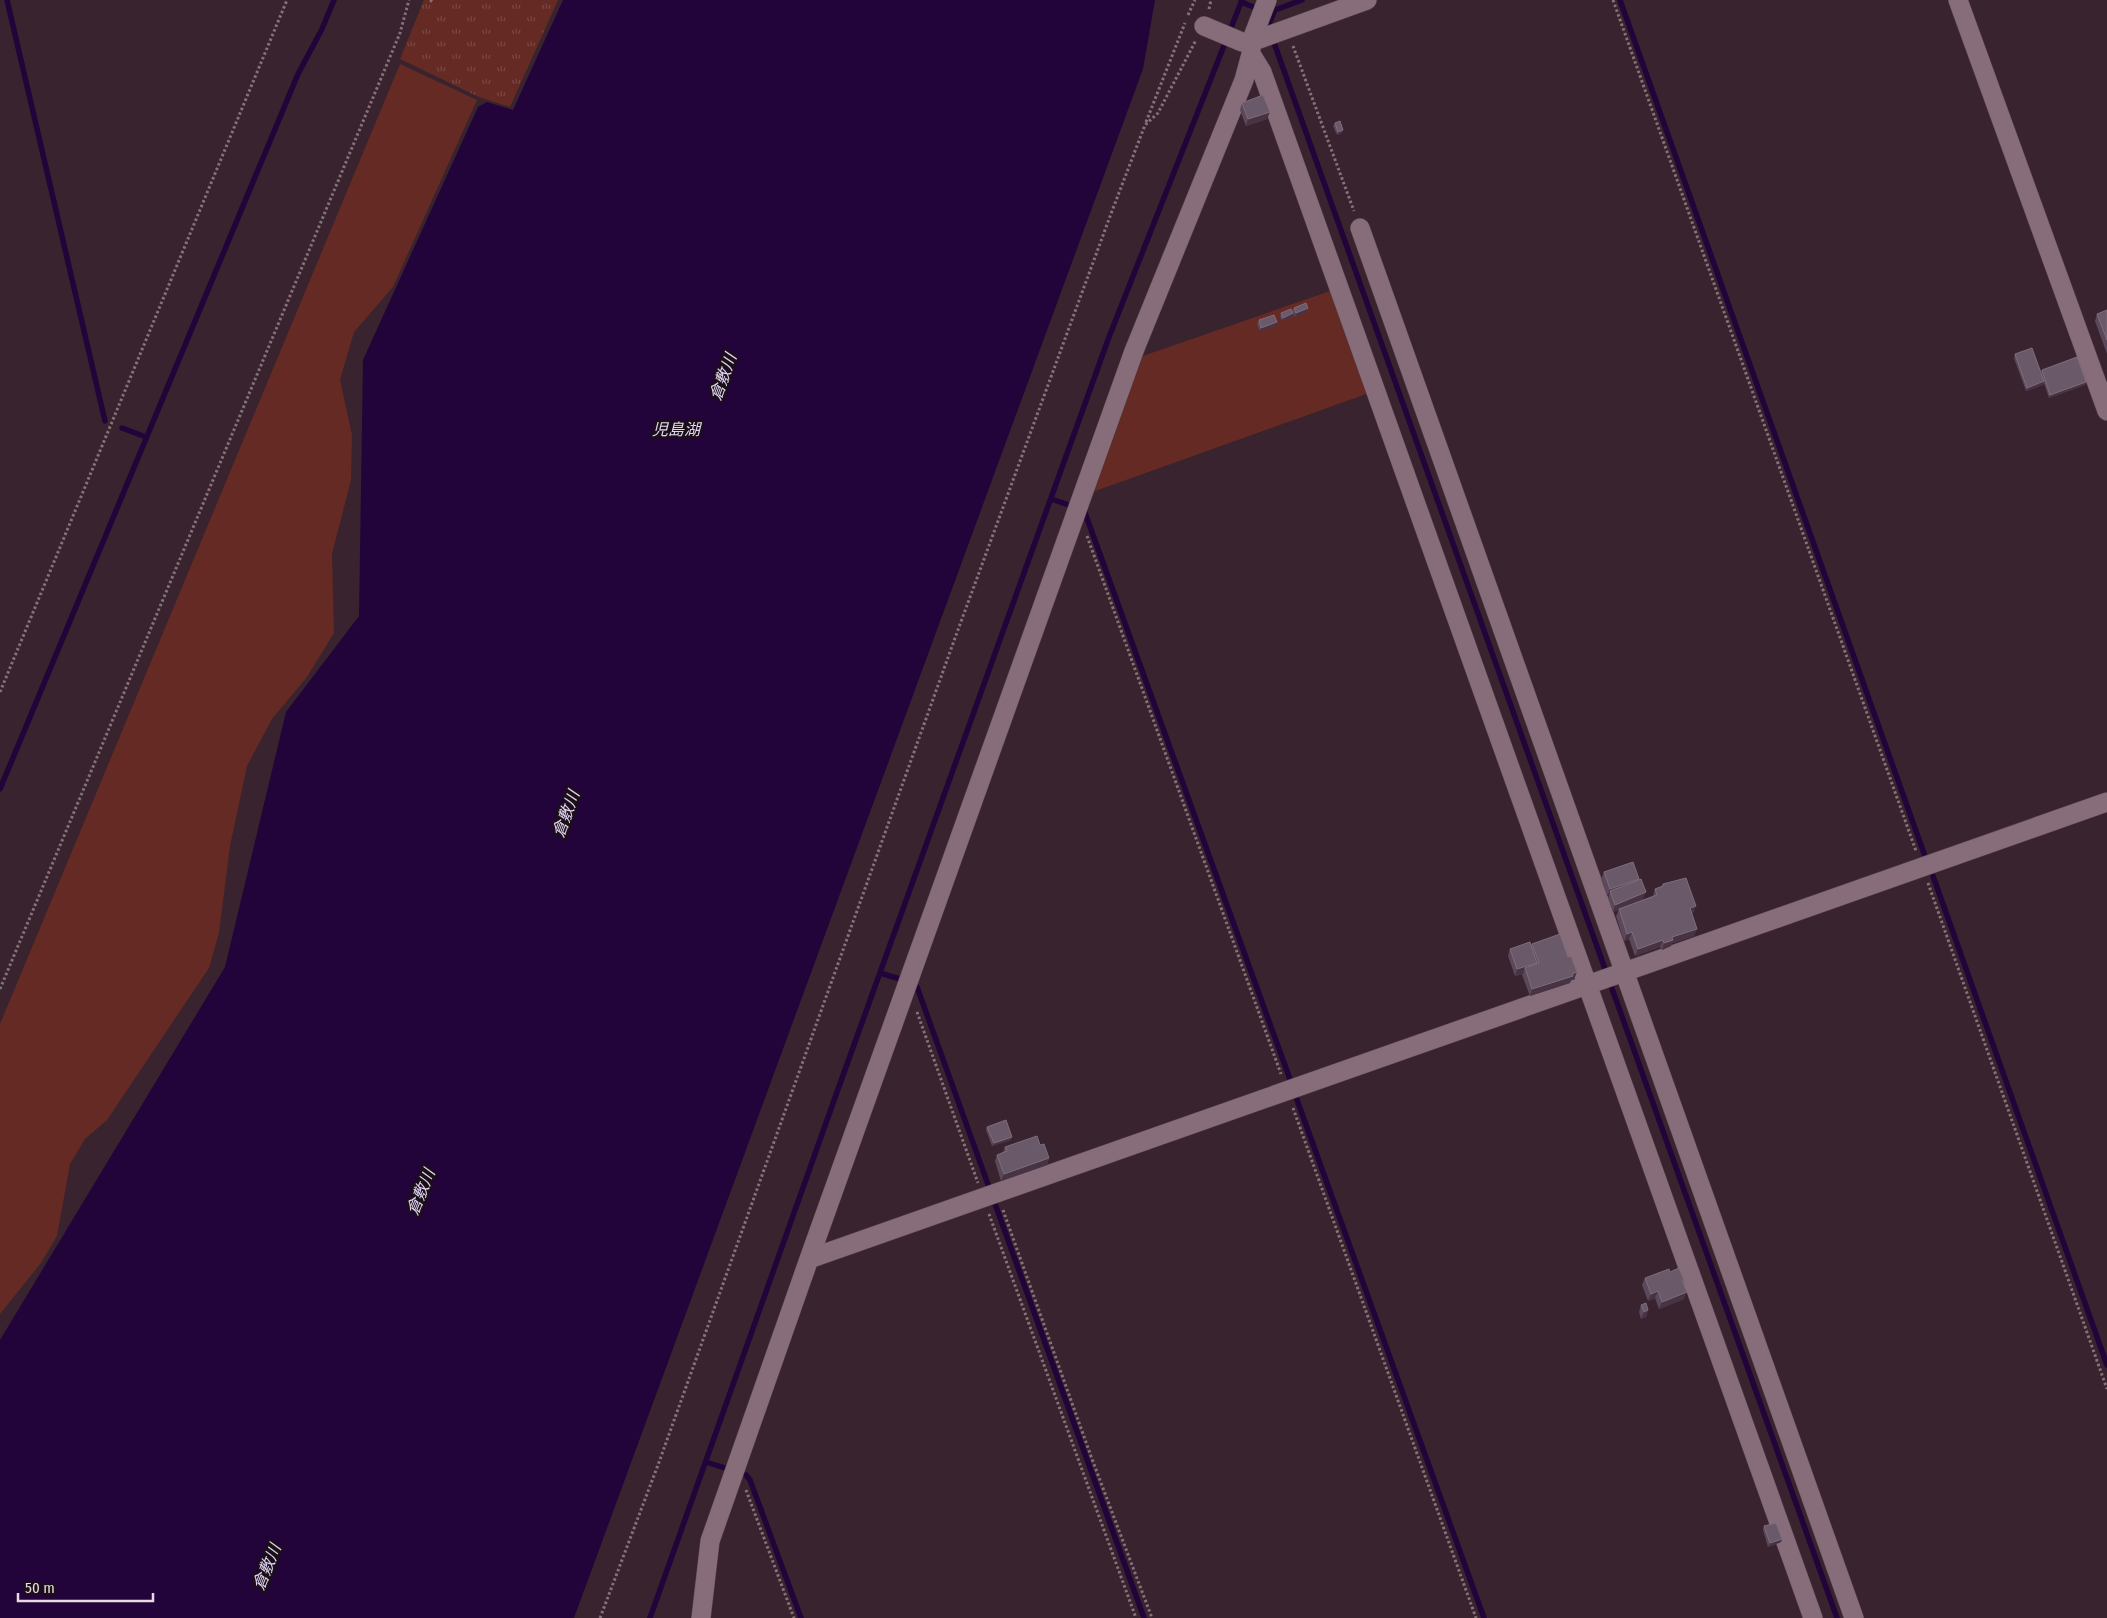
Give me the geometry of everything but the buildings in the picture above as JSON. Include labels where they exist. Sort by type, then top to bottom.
[{"type":"street","points":[[1209,28],[1262,39],[1367,0]]},
{"type":"street","points":[[1958,0],[2107,412]]},
{"type":"street","points":[[1264,7],[1262,72],[1607,979],[1854,1618]]},
{"type":"street","points":[[701,1618],[710,1541],[905,988],[1134,351],[1262,39]]},
{"type":"street","points":[[1360,228],[1607,979],[1813,1618]]},
{"type":"street","points":[[809,1259],[2107,802]]},
{"type":"path","points":[[0,692],[287,0]]},
{"type":"path","points":[[0,989],[400,33],[409,0]]},
{"type":"path","points":[[600,1618],[658,1464],[954,638],[1145,125],[1195,0]]},
{"type":"path","points":[[1613,0],[2107,1389]]},
{"type":"path","points":[[1145,125],[1158,113],[1209,28]]},
{"type":"path","points":[[1262,39],[1360,228]]},
{"type":"path","points":[[1073,519],[1084,529],[1089,541],[1476,1618]]},
{"type":"path","points":[[905,988],[910,992],[991,1195],[1152,1618]]},
{"type":"path","points":[[991,1195],[1136,1618]]},
{"type":"path","points":[[731,1480],[746,1489],[750,1497],[794,1618]]},
{"type":"green space","points":[[424,0],[558,0],[510,107],[479,97],[400,59]]},
{"type":"green space","points":[[400,64],[477,100],[393,287],[354,332],[340,380],[352,435],[351,480],[332,554],[334,633],[307,677],[272,719],[247,766],[230,846],[219,933],[209,968],[107,1120],[85,1139],[70,1164],[57,1236],[41,1263],[0,1314],[0,1024]]},
{"type":"green space","points":[[1333,290],[1369,393],[1087,494],[1137,358]]},
{"type":"water","name":"児島湖","points":[[563,0],[1155,0],[1143,69],[574,1618],[0,1618],[0,1340],[225,967],[286,712],[359,616],[363,360],[478,107],[487,102],[513,110]]},
{"type":"waterway","points":[[7,0],[105,421]]},
{"type":"waterway","points":[[0,789],[298,74],[322,29],[334,0]]},
{"type":"waterway","points":[[650,1618],[1109,337],[1242,0]]},
{"type":"waterway","points":[[1302,0],[1275,10],[1268,26],[1837,1618]]},
{"type":"waterway","points":[[1620,0],[1926,859]]},
{"type":"waterway","points":[[1241,2],[1261,10]]},
{"type":"waterway","points":[[122,428],[146,437]]},
{"type":"waterway","points":[[1051,499],[1072,506]]},
{"type":"waterway","points":[[1084,510],[1291,1082]]},
{"type":"waterway","points":[[1933,876],[2107,1365]]},
{"type":"waterway","points":[[880,973],[900,979]]},
{"type":"waterway","points":[[914,984],[917,987],[1144,1618]]},
{"type":"waterway","points":[[1296,1097],[1484,1618]]},
{"type":"waterway","points":[[706,1462],[728,1469]]},
{"type":"waterway","points":[[746,1475],[750,1480],[801,1618]]},
{"type":"water label","name":"倉敷川","points":[[723,377]]},
{"type":"water label","name":"倉敷川","points":[[566,814]]},
{"type":"water label","name":"倉敷川","points":[[421,1192]]},
{"type":"water label","name":"倉敷川","points":[[267,1567]]}]
